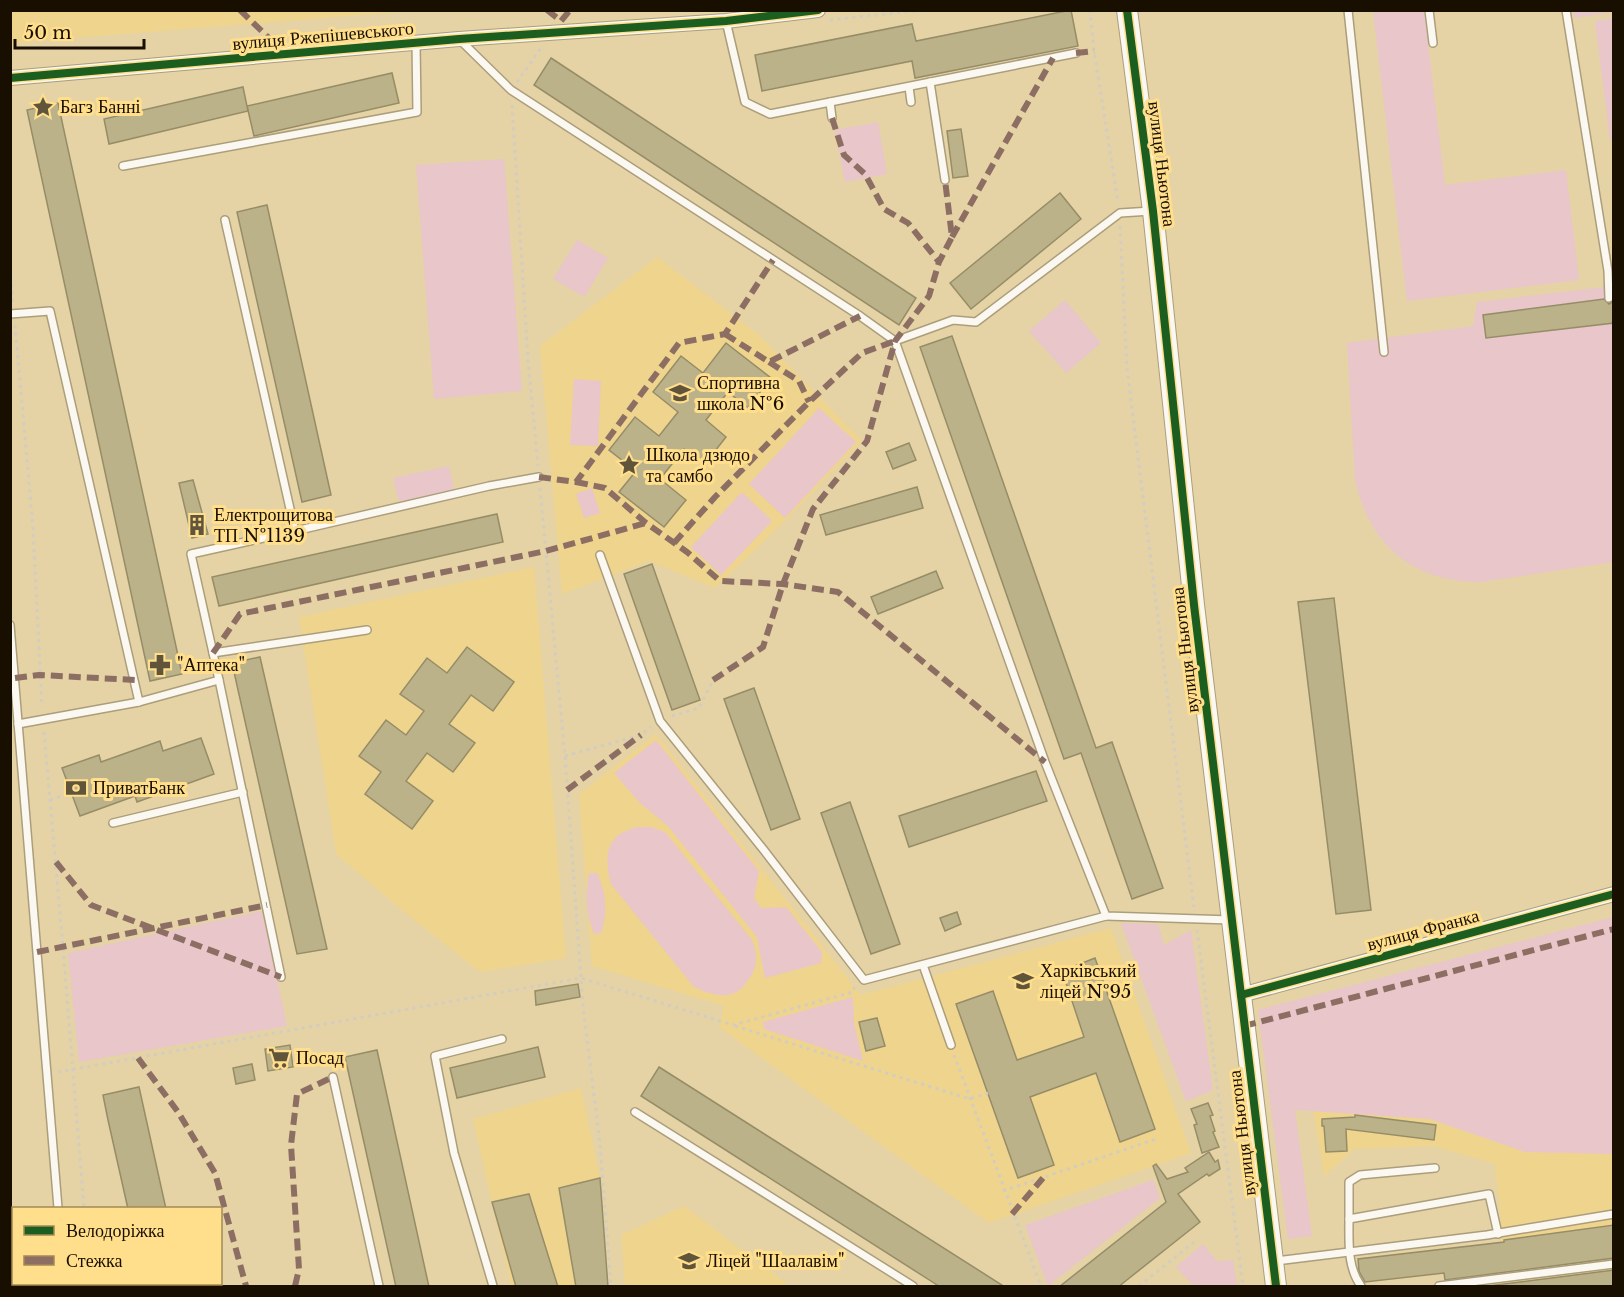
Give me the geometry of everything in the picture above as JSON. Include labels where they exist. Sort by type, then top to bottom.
[{"type":"street","name":"вулиця Ржепішевського","points":[[10,78],[416,42],[726,21],[818,10]]},
{"type":"street","name":"вулиця Ньютона","points":[[1127,10],[1153,211],[1194,605],[1276,1287]]},
{"type":"street","name":"вулиця Франка","points":[[1241,995],[1614,894]]},
{"type":"lane","points":[[1348,10],[1384,352]]},
{"type":"lane","points":[[1429,10],[1433,43]]},
{"type":"lane","points":[[1566,10],[1611,271],[1609,298]]},
{"type":"lane","points":[[726,21],[745,102],[770,114],[1076,53]]},
{"type":"lane","points":[[459,39],[511,90],[895,341],[1045,762],[1106,916]]},
{"type":"lane","points":[[123,166],[417,112],[416,42]]},
{"type":"lane","points":[[930,82],[945,180]]},
{"type":"lane","points":[[909,87],[911,102]]},
{"type":"lane","points":[[830,102],[832,118]]},
{"type":"lane","points":[[895,341],[953,320],[976,322],[1120,213],[1153,211]]},
{"type":"lane","points":[[225,220],[295,531]]},
{"type":"lane","points":[[12,313],[50,311],[139,702]]},
{"type":"lane","points":[[281,977],[191,554],[489,486],[539,477]]},
{"type":"lane","points":[[600,555],[660,721],[864,980],[1106,916],[1233,920]]},
{"type":"lane","points":[[10,625],[58,1207]]},
{"type":"lane","points":[[213,653],[367,630]]},
{"type":"lane","points":[[18,724],[139,702],[219,680]]},
{"type":"lane","points":[[113,823],[243,792]]},
{"type":"lane","points":[[923,964],[951,1045]]},
{"type":"lane","points":[[493,1287],[454,1153],[435,1056],[502,1039]]},
{"type":"lane","points":[[333,1077],[379,1287]]},
{"type":"lane","points":[[635,1112],[913,1287]]},
{"type":"lane","points":[[1361,1287],[1354,1277],[1349,1252],[1349,1182],[1360,1175],[1435,1168]]},
{"type":"lane","points":[[1349,1219],[1489,1194],[1498,1234]]},
{"type":"lane","points":[[1273,1262],[1498,1234],[1614,1214]]},
{"type":"lane","points":[[1439,1287],[1614,1264]]},
{"type":"path","points":[[1090,10],[1094,51],[1120,213],[1127,368],[1243,1287]]},
{"type":"path","points":[[552,33],[511,90],[528,360],[565,756],[581,978],[600,1144],[611,1287]]},
{"type":"path","points":[[10,269],[12,313],[33,528],[43,721],[84,1207]]},
{"type":"path","points":[[565,756],[641,735],[660,721],[699,708],[714,680]]},
{"type":"path","points":[[50,800],[71,793]]},
{"type":"path","points":[[47,1074],[581,978],[970,1100],[988,1093]]},
{"type":"path","points":[[733,1025],[853,992],[856,982],[864,980]]},
{"type":"path","points":[[951,1045],[1003,1191],[1041,1287]]},
{"type":"path","points":[[1003,1191],[1159,1138]]},
{"type":"path","points":[[1139,1287],[1198,1239]]},
{"type":"shaded area","points":[[11,10],[413,10],[413,11],[11,43]]},
{"type":"shaded area","points":[[1613,10],[1613,12],[1574,18],[1573,11]]},
{"type":"shaded area","points":[[1373,11],[1424,11],[1445,185],[1566,170],[1579,280],[1407,301]]},
{"type":"shaded area","points":[[1613,18],[1614,140],[1610,140],[1595,21]]},
{"type":"shaded area","points":[[878,122],[887,174],[845,182],[835,130]]},
{"type":"shaded area","points":[[504,159],[522,391],[434,399],[416,165]]},
{"type":"shaded area","points":[[577,240],[608,258],[584,297],[553,279]]},
{"type":"shaded area","name":"Спортивна школа №6","points":[[657,257],[759,335],[862,441],[783,523],[715,588],[649,561],[562,594],[540,346]]},
{"type":"shaded area","points":[[1613,286],[1613,562],[1481,582],[1435,575],[1415,567],[1398,556],[1383,541],[1371,523],[1355,479],[1347,343],[1473,326],[1477,302]]},
{"type":"shaded area","points":[[1065,300],[1101,343],[1066,373],[1029,331]]},
{"type":"shaded area","points":[[574,379],[601,381],[598,446],[570,445]]},
{"type":"shaded area","points":[[819,408],[856,442],[785,518],[749,484]]},
{"type":"shaded area","points":[[449,466],[454,489],[399,502],[393,478]]},
{"type":"shaded area","points":[[592,488],[600,513],[584,518],[576,494]]},
{"type":"shaded area","points":[[742,492],[772,521],[721,575],[691,547]]},
{"type":"shaded area","points":[[534,567],[566,958],[480,972],[336,854],[299,617]]},
{"type":"shaded area","name":"Харківський ліцей №95","points":[[656,734],[861,995],[1111,928],[1191,1153],[989,1223],[719,1027],[724,1006],[592,966],[579,794]]},
{"type":"shaded area","points":[[656,740],[759,871],[754,898],[761,908],[786,907],[822,952],[821,963],[765,978],[757,937],[668,826],[639,802],[614,773]]},
{"type":"shaded area","points":[[637,827],[651,827],[665,832],[752,940],[756,956],[755,967],[750,978],[737,992],[716,995],[694,987],[611,884],[607,858],[610,845],[621,834]]},
{"type":"shaded area","points":[[589,873],[597,873],[605,902],[605,917],[601,933],[594,934],[587,904]]},
{"type":"shaded area","points":[[262,911],[287,1026],[79,1062],[68,953]]},
{"type":"shaded area","points":[[1613,917],[1613,1154],[1525,1152],[1430,1119],[1295,1110],[1312,1236],[1288,1239],[1258,1010]]},
{"type":"shaded area","points":[[1121,923],[1158,924],[1164,945],[1191,930],[1213,1090],[1186,1101]]},
{"type":"shaded area","points":[[853,997],[854,1023],[863,1061],[764,1029],[763,1022]]},
{"type":"shaded area","points":[[581,1088],[600,1178],[608,1286],[511,1286],[473,1119]]},
{"type":"shaded area","points":[[1313,1111],[1430,1119],[1525,1152],[1613,1154],[1613,1286],[1500,1286],[1501,1221],[1495,1164],[1433,1146],[1354,1149],[1324,1176]]},
{"type":"shaded area","points":[[1153,1180],[1160,1198],[1048,1286],[1025,1225]]},
{"type":"shaded area","name":"Ліцей \"Шаалавім\"","points":[[684,1206],[790,1286],[625,1286],[621,1235]]},
{"type":"shaded area","points":[[1203,1244],[1217,1261],[1233,1260],[1237,1286],[1194,1286],[1176,1267]]},
{"type":"building","points":[[1071,10],[1078,46],[915,78],[912,61],[762,91],[755,55],[912,24],[916,41]]},
{"type":"building","points":[[551,58],[916,298],[899,325],[534,85]]},
{"type":"building","points":[[392,73],[399,103],[254,136],[247,106]]},
{"type":"building","points":[[243,87],[248,111],[109,144],[104,119]]},
{"type":"building","points":[[58,103],[182,674],[150,681],[27,110]]},
{"type":"building","points":[[961,129],[968,176],[953,178],[947,131]]},
{"type":"building","points":[[1060,193],[1081,219],[971,309],[950,283]]},
{"type":"building","points":[[267,205],[331,495],[302,502],[237,212]]},
{"type":"building","points":[[1604,299],[1609,304],[1614,301],[1614,323],[1486,338],[1483,315]]},
{"type":"building","points":[[952,336],[1096,748],[1112,742],[1163,888],[1132,899],[1081,753],[1064,759],[920,347]]},
{"type":"building","points":[[726,343],[771,378],[748,408],[728,392],[706,420],[726,437],[704,465],[684,449],[660,479],[686,500],[664,527],[619,492],[636,471],[609,450],[635,417],[659,436],[678,412],[653,392],[681,356],[703,373]]},
{"type":"building","points":[[909,443],[916,460],[893,469],[886,452]]},
{"type":"building","points":[[193,480],[208,534],[192,538],[179,483]]},
{"type":"building","points":[[917,487],[923,508],[826,535],[820,515]]},
{"type":"building","points":[[497,514],[503,542],[219,606],[212,577]]},
{"type":"building","points":[[652,564],[700,700],[672,710],[624,574]]},
{"type":"building","points":[[936,571],[943,588],[878,614],[871,597]]},
{"type":"building","points":[[1334,598],[1371,910],[1336,914],[1298,602]]},
{"type":"building","points":[[467,647],[514,682],[493,711],[471,695],[449,724],[475,743],[453,772],[427,753],[406,781],[433,801],[412,829],[365,794],[381,772],[359,756],[386,720],[406,735],[424,711],[400,694],[427,658],[447,673]]},
{"type":"building","points":[[260,657],[327,949],[297,954],[232,663]]},
{"type":"building","points":[[754,688],[800,819],[771,830],[724,699]]},
{"type":"building","points":[[201,738],[214,774],[137,802],[135,796],[80,816],[62,768],[99,755],[101,762],[160,741],[163,751]]},
{"type":"building","points":[[1036,771],[1047,801],[909,847],[899,816]]},
{"type":"building","points":[[850,802],[900,944],[871,954],[821,813]]},
{"type":"building","points":[[957,912],[961,924],[945,931],[940,918]]},
{"type":"building","points":[[1095,958],[1155,1129],[1120,1142],[1096,1073],[1030,1097],[1054,1165],[1018,1178],[956,1004],[993,991],[1017,1060],[1084,1037],[1062,971]]},
{"type":"building","points":[[578,984],[580,997],[536,1005],[535,991]]},
{"type":"building","points":[[877,1018],[885,1046],[866,1051],[859,1022]]},
{"type":"building","name":"Посад","points":[[290,1045],[293,1067],[268,1071],[265,1049]]},
{"type":"building","points":[[538,1047],[545,1077],[457,1098],[450,1068]]},
{"type":"building","points":[[377,1050],[429,1287],[396,1287],[345,1057]]},
{"type":"building","points":[[252,1064],[255,1080],[236,1084],[233,1068]]},
{"type":"building","points":[[659,1067],[1005,1287],[940,1287],[641,1096]]},
{"type":"building","points":[[139,1087],[166,1207],[128,1207],[103,1095]]},
{"type":"building","points":[[1208,1103],[1213,1115],[1210,1116],[1215,1131],[1213,1132],[1219,1147],[1202,1153],[1194,1125],[1197,1124],[1191,1109]]},
{"type":"building","points":[[1355,1115],[1436,1125],[1434,1140],[1346,1129],[1347,1151],[1326,1152],[1322,1119],[1355,1117]]},
{"type":"building","points":[[1209,1152],[1215,1162],[1218,1160],[1220,1169],[1209,1176],[1207,1174],[1178,1194],[1200,1222],[1118,1287],[1059,1287],[1166,1202],[1153,1166],[1156,1164],[1167,1179],[1188,1172],[1185,1168]]},
{"type":"building","points":[[600,1178],[608,1287],[576,1287],[559,1188]]},
{"type":"building","points":[[529,1194],[558,1287],[516,1287],[492,1202]]},
{"type":"building","points":[[1614,1225],[1614,1258],[1445,1280],[1444,1273],[1365,1282],[1359,1271],[1358,1259],[1504,1242],[1504,1240]]},
{"type":"building","points":[[1614,1270],[1614,1287],[1480,1287]]},
{"type":"marked path","points":[[240,10],[274,43]]},
{"type":"marked path","points":[[547,10],[561,21],[570,10]]},
{"type":"marked path","points":[[1076,53],[1094,51]]},
{"type":"marked path","points":[[952,237],[1053,58]]},
{"type":"marked path","points":[[832,118],[844,155],[865,174],[884,209],[908,223],[939,262]]},
{"type":"marked path","points":[[713,680],[763,647],[783,584],[813,509],[867,441],[895,341],[929,296],[939,262],[952,237],[945,180]]},
{"type":"marked path","points":[[539,477],[576,482],[679,343],[725,334],[773,260]]},
{"type":"marked path","points":[[725,334],[769,362],[860,316]]},
{"type":"marked path","points":[[674,543],[715,497],[809,402],[862,353],[895,341]]},
{"type":"marked path","points":[[769,362],[799,381],[809,402]]},
{"type":"marked path","points":[[576,482],[605,488],[720,581],[783,584],[838,592],[1045,762]]},
{"type":"marked path","points":[[213,653],[240,614],[546,551],[646,523]]},
{"type":"marked path","points":[[15,678],[39,675],[135,680]]},
{"type":"marked path","points":[[567,790],[641,735]]},
{"type":"marked path","points":[[56,862],[91,905],[281,977]]},
{"type":"marked path","points":[[37,952],[267,905]]},
{"type":"marked path","points":[[1244,1026],[1614,929]]},
{"type":"marked path","points":[[138,1058],[178,1112],[215,1173],[246,1286]]},
{"type":"marked path","points":[[295,1286],[299,1269],[291,1145],[297,1094],[333,1077]]},
{"type":"marked path","points":[[1012,1214],[1043,1178]]},
{"type":"cycle path","points":[[10,78],[459,39],[726,21],[818,10]]},
{"type":"cycle path","points":[[1127,10],[1153,211],[1194,605],[1276,1286]]},
{"type":"cycle path","points":[[1241,995],[1614,894]]},
{"type":"place","name":"Багз Банні","points":[[43,107]]},
{"type":"place","name":"Спортивна школа №6","points":[[680,393]]},
{"type":"place","name":"Школа дзюдо та самбо","points":[[629,465]]},
{"type":"place","name":"Електрощитова ТП №1139","points":[[197,525]]},
{"type":"place","name":"\"Аптека\"","points":[[160,665]]},
{"type":"place","name":"ПриватБанк","points":[[76,788]]},
{"type":"place","name":"Харківський ліцей №95","points":[[1023,981]]},
{"type":"place","name":"Посад","points":[[279,1058]]},
{"type":"place","name":"Ліцей \"Шаалавім\"","points":[[689,1261]]}]
